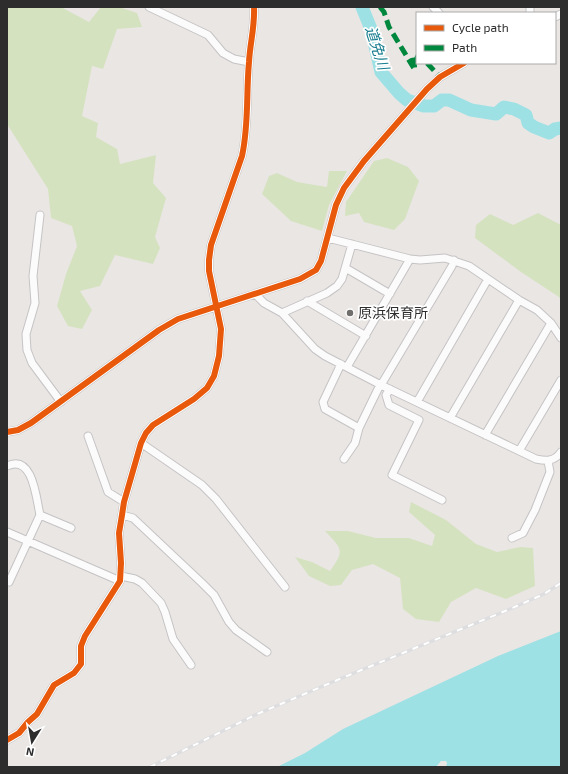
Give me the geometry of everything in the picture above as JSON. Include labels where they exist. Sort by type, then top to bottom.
[{"type":"street","points":[[149,7],[208,35],[223,53],[234,59],[249,62]]},
{"type":"street","points":[[7,740],[19,733],[37,714],[54,685],[74,673],[81,664],[81,646],[85,636],[121,578],[119,533],[124,502],[141,443],[146,433],[153,425],[194,399],[207,388],[214,376],[219,356],[221,329],[209,272],[209,260],[211,245],[242,156],[245,142],[249,62],[254,7]]},
{"type":"street","points":[[7,432],[18,430],[30,423],[159,330],[178,319],[300,279],[316,270],[321,261],[336,205],[344,188],[364,161],[427,89],[440,77],[462,64]]},
{"type":"street","points":[[40,216],[33,276],[36,304],[26,334],[27,350],[32,363],[61,402]]},
{"type":"street","points":[[328,238],[410,259],[420,260],[445,258],[469,266],[519,300],[537,310],[551,323],[561,338]]},
{"type":"street","points":[[282,313],[327,293],[337,286],[342,279],[352,244]]},
{"type":"street","points":[[359,428],[325,409],[323,402],[344,366],[366,336],[410,259]]},
{"type":"street","points":[[344,460],[354,443],[359,428],[378,389],[452,266],[454,260]]},
{"type":"street","points":[[345,269],[390,294]]},
{"type":"street","points":[[417,402],[488,279]]},
{"type":"street","points":[[255,294],[264,303],[282,313],[315,349],[324,356],[536,459],[548,461],[555,458],[561,452]]},
{"type":"street","points":[[450,418],[519,300]]},
{"type":"street","points":[[307,301],[366,336]]},
{"type":"street","points":[[485,435],[551,323]]},
{"type":"street","points":[[519,451],[561,380]]},
{"type":"street","points":[[390,389],[386,395],[389,405],[419,420],[392,475],[442,500]]},
{"type":"street","points":[[88,436],[108,492],[124,502]]},
{"type":"street","points":[[141,443],[202,485],[216,499],[284,587]]},
{"type":"street","points":[[512,538],[523,532],[535,510],[550,472],[548,461]]},
{"type":"street","points":[[7,466],[18,463],[24,466],[30,473],[40,515],[9,582]]},
{"type":"street","points":[[40,515],[71,528]]},
{"type":"street","points":[[122,515],[133,518],[202,583],[214,595],[229,622],[236,630],[267,652]]},
{"type":"street","points":[[7,532],[121,578],[135,579],[142,583],[161,604],[166,612],[173,639],[191,665]]},
{"type":"green space","points":[[7,7],[61,7],[89,22],[101,7],[119,7],[137,13],[142,27],[117,29],[103,69],[92,66],[82,116],[98,123],[96,137],[117,149],[120,164],[156,155],[153,183],[166,198],[155,237],[160,248],[153,264],[115,255],[100,286],[80,291],[92,310],[82,329],[68,326],[57,306],[66,274],[77,246],[72,226],[51,218],[48,189],[7,124]]},
{"type":"green space","points":[[387,158],[408,167],[419,181],[405,219],[394,230],[364,222],[359,213],[345,216],[346,202],[374,161]]},
{"type":"green space","points":[[329,171],[347,171],[329,205],[322,231],[291,221],[262,194],[269,176],[277,173],[297,182],[327,187]]},
{"type":"green space","points":[[538,213],[561,225],[561,300],[559,297],[521,272],[475,238],[476,225],[490,214],[513,225]]},
{"type":"green space","points":[[411,502],[446,520],[476,544],[497,552],[520,547],[533,548],[535,586],[506,599],[476,588],[451,602],[439,622],[416,619],[403,609],[400,578],[373,564],[352,570],[341,585],[330,586],[309,576],[295,557],[312,562],[330,571],[338,558],[340,550],[325,531],[348,531],[376,538],[409,538],[432,546],[435,535],[409,512]]},
{"type":"water","points":[[561,631],[561,767],[446,767],[446,761],[441,761],[436,767],[277,767],[305,753],[343,729],[498,656]]},
{"type":"waterway","name":"道免川","points":[[362,7],[371,29],[381,72],[407,100],[424,106],[434,106],[442,100],[449,100],[471,110],[496,114],[504,107],[514,109],[526,115],[528,123],[549,133],[555,129],[561,128]]},
{"type":"railway","points":[[150,767],[255,715],[510,609],[544,594],[561,583]]},
{"type":"marked path","points":[[380,7],[384,12],[389,27],[415,70],[413,55],[416,56]]},
{"type":"marked path","points":[[428,64],[440,77]]},
{"type":"cycle path","points":[[7,740],[19,733],[37,714],[54,685],[74,673],[81,664],[81,646],[85,636],[120,581],[121,563],[119,533],[124,502],[141,443],[146,433],[153,425],[194,399],[207,388],[214,376],[219,356],[221,329],[209,271],[209,260],[211,245],[242,156],[254,7]]},
{"type":"cycle path","points":[[7,432],[18,430],[31,423],[159,330],[178,319],[300,279],[316,270],[321,261],[336,205],[344,188],[364,161],[427,89],[440,77],[462,64]]},
{"type":"place","name":"原浜保育所","points":[[350,313]]}]
